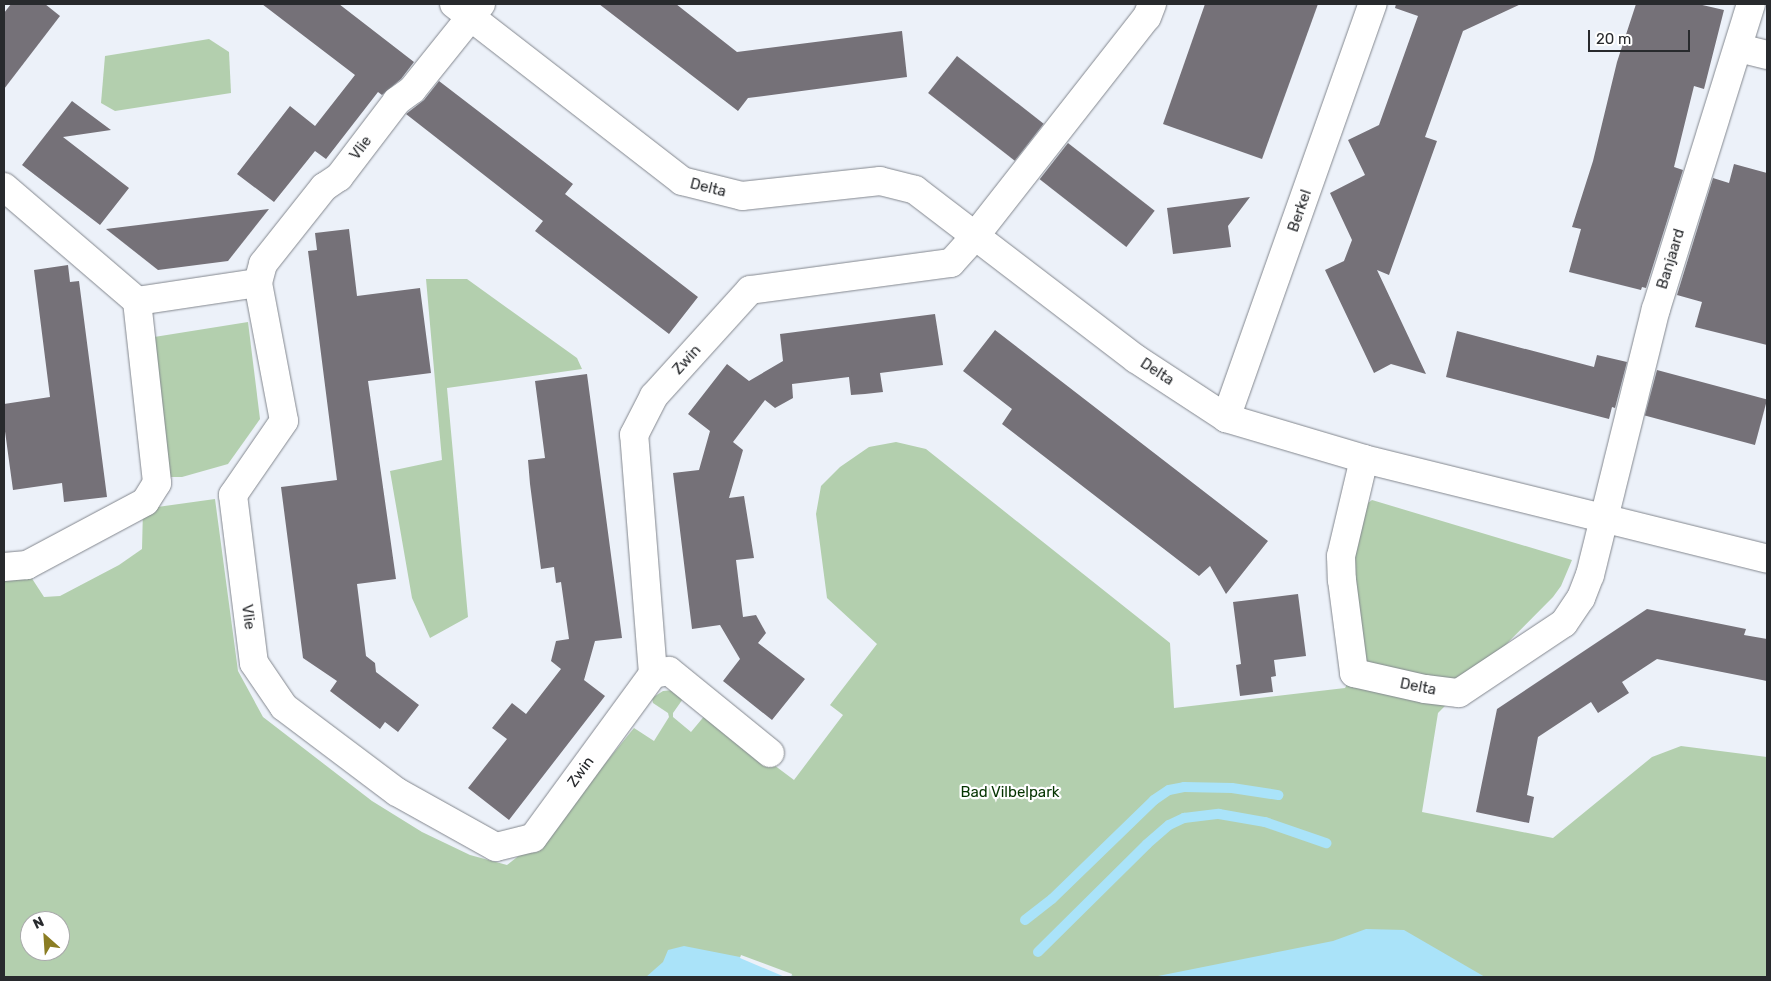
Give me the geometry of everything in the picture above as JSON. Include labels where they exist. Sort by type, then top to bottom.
[{"type":"street","points":[[975,236],[1147,17],[1152,4]]},
{"type":"street","name":"Berkel","points":[[1226,418],[1373,4]]},
{"type":"street","name":"Banjaard","points":[[1603,517],[1656,309],[1739,48],[1751,4]]},
{"type":"street","name":"Delta","points":[[469,8],[682,182],[742,196],[880,181],[915,190],[1136,359],[1226,418],[1364,459],[1767,559]]},
{"type":"street","name":"Vlie","points":[[469,8],[412,90],[397,101],[338,178],[324,187],[283,236],[263,264],[258,283],[284,421],[233,495],[254,663],[284,707],[397,792],[496,847]]},
{"type":"street","points":[[1739,48],[1767,56]]},
{"type":"street","points":[[4,188],[137,301],[157,483],[145,502],[27,564],[4,567]]},
{"type":"street","name":"Zwin","points":[[496,847],[533,838],[652,674],[634,435],[654,396],[750,290],[951,263],[975,236]]},
{"type":"street","points":[[137,301],[258,283]]},
{"type":"street","name":"Delta","points":[[1364,459],[1341,556],[1342,580],[1354,673],[1425,689],[1459,693],[1564,623],[1581,598],[1590,575],[1603,517]]},
{"type":"street","points":[[652,674],[669,670],[770,753]]},
{"type":"green space","points":[[209,39],[229,52],[231,93],[115,111],[101,103],[105,56]]},
{"type":"green space","points":[[426,279],[467,279],[577,358],[582,369],[447,388],[468,617],[430,638],[412,598],[390,471],[442,460]]},
{"type":"green space","points":[[248,322],[260,419],[228,464],[182,477],[165,477],[148,338]]},
{"type":"green space","name":"Bad Vilbelpark","points":[[896,442],[926,449],[1170,643],[1174,708],[1345,688],[1364,656],[1351,556],[1364,506],[1372,500],[1572,560],[1561,586],[1553,597],[1438,713],[1422,812],[1553,838],[1652,757],[1681,746],[1767,757],[1767,977],[4,977],[4,580],[31,577],[44,597],[60,596],[119,565],[142,549],[143,509],[215,499],[238,671],[263,717],[372,801],[422,832],[470,855],[507,865],[521,854],[536,848],[634,728],[654,741],[669,717],[668,713],[653,703],[652,698],[663,691],[674,690],[685,696],[673,713],[673,717],[691,732],[706,714],[794,780],[843,715],[830,705],[877,644],[827,598],[816,514],[821,486],[840,467],[869,447]]},
{"type":"water","points":[[1366,929],[1404,930],[1485,977],[1153,977],[1333,941]]},
{"type":"water","points":[[684,946],[740,957],[796,977],[646,977],[663,962],[668,950]]},
{"type":"pier","points":[[741,955],[792,974],[791,977],[785,977],[740,958]]},
{"type":"building","points":[[11,4],[45,4],[60,16],[4,89],[4,13]]},
{"type":"building","points":[[262,4],[339,4],[414,62],[401,79],[382,95],[378,92],[326,159],[315,151],[274,202],[237,174],[290,106],[315,126],[355,75]]},
{"type":"building","points":[[599,4],[676,4],[737,52],[902,31],[907,77],[748,98],[738,111]]},
{"type":"building","points":[[1205,4],[1318,4],[1262,159],[1163,124]]},
{"type":"building","points":[[1396,4],[1521,4],[1463,31],[1425,137],[1437,141],[1389,275],[1377,270],[1426,374],[1391,364],[1374,373],[1325,270],[1344,261],[1352,240],[1330,193],[1365,175],[1348,140],[1379,125],[1418,16],[1395,8]]},
{"type":"building","points":[[1636,4],[1698,4],[1724,10],[1704,89],[1694,86],[1674,167],[1683,170],[1646,288],[1642,287],[1641,290],[1569,272],[1581,229],[1572,227],[1593,161],[1617,62]]},
{"type":"building","points":[[957,56],[1044,124],[1015,161],[928,93]]},
{"type":"building","points":[[439,81],[573,184],[565,194],[698,297],[669,334],[535,231],[543,221],[406,114],[424,100]]},
{"type":"building","points":[[72,101],[111,130],[63,137],[129,188],[100,225],[22,165]]},
{"type":"building","points":[[1068,143],[1155,211],[1126,247],[1040,179]]},
{"type":"building","points":[[1734,164],[1767,173],[1767,345],[1695,327],[1702,302],[1677,295],[1713,178],[1729,183]]},
{"type":"building","points":[[1250,197],[1228,226],[1231,247],[1173,254],[1167,208]]},
{"type":"building","points":[[269,209],[228,261],[158,270],[106,229]]},
{"type":"building","points":[[349,229],[357,296],[420,288],[431,373],[368,381],[396,579],[357,584],[366,656],[375,663],[376,672],[419,705],[398,732],[385,722],[380,729],[330,691],[337,681],[303,658],[281,487],[337,480],[308,251],[317,250],[315,233]]},
{"type":"building","points":[[68,265],[70,282],[79,281],[107,497],[64,502],[62,483],[13,490],[4,424],[4,404],[50,397],[34,270]]},
{"type":"building","points":[[935,314],[943,365],[880,373],[883,392],[851,395],[849,377],[792,384],[793,398],[775,408],[765,400],[733,442],[743,450],[729,498],[744,496],[754,558],[736,560],[743,617],[756,615],[766,633],[758,643],[805,679],[772,720],[723,681],[740,659],[720,625],[692,629],[673,473],[699,470],[710,431],[688,414],[727,364],[749,381],[783,361],[780,334]]},
{"type":"building","points":[[995,330],[1268,541],[1226,594],[1210,566],[1199,576],[1002,424],[1012,409],[963,371]]},
{"type":"building","points":[[1457,331],[1594,367],[1597,355],[1627,362],[1615,408],[1612,407],[1609,419],[1446,377]]},
{"type":"building","points":[[1657,370],[1767,399],[1755,445],[1645,415]]},
{"type":"building","points":[[587,374],[622,638],[595,641],[584,680],[605,696],[509,820],[468,788],[507,739],[492,728],[512,703],[526,714],[561,669],[551,661],[556,641],[569,639],[561,582],[556,583],[554,567],[541,569],[528,460],[545,458],[535,381]]},
{"type":"building","points":[[1298,594],[1306,656],[1274,660],[1276,676],[1271,677],[1273,692],[1240,696],[1236,665],[1241,664],[1233,602]]},
{"type":"building","points":[[1647,609],[1746,629],[1744,635],[1767,639],[1767,681],[1657,659],[1622,682],[1629,693],[1598,713],[1591,702],[1538,737],[1527,795],[1534,797],[1529,823],[1476,812],[1497,709]]},
{"type":"waterway","points":[[1025,920],[1052,899],[1154,800],[1169,790],[1184,787],[1232,788],[1278,795]]},
{"type":"waterway","points":[[1038,952],[1147,844],[1169,825],[1184,818],[1219,814],[1265,822],[1326,843]]}]
